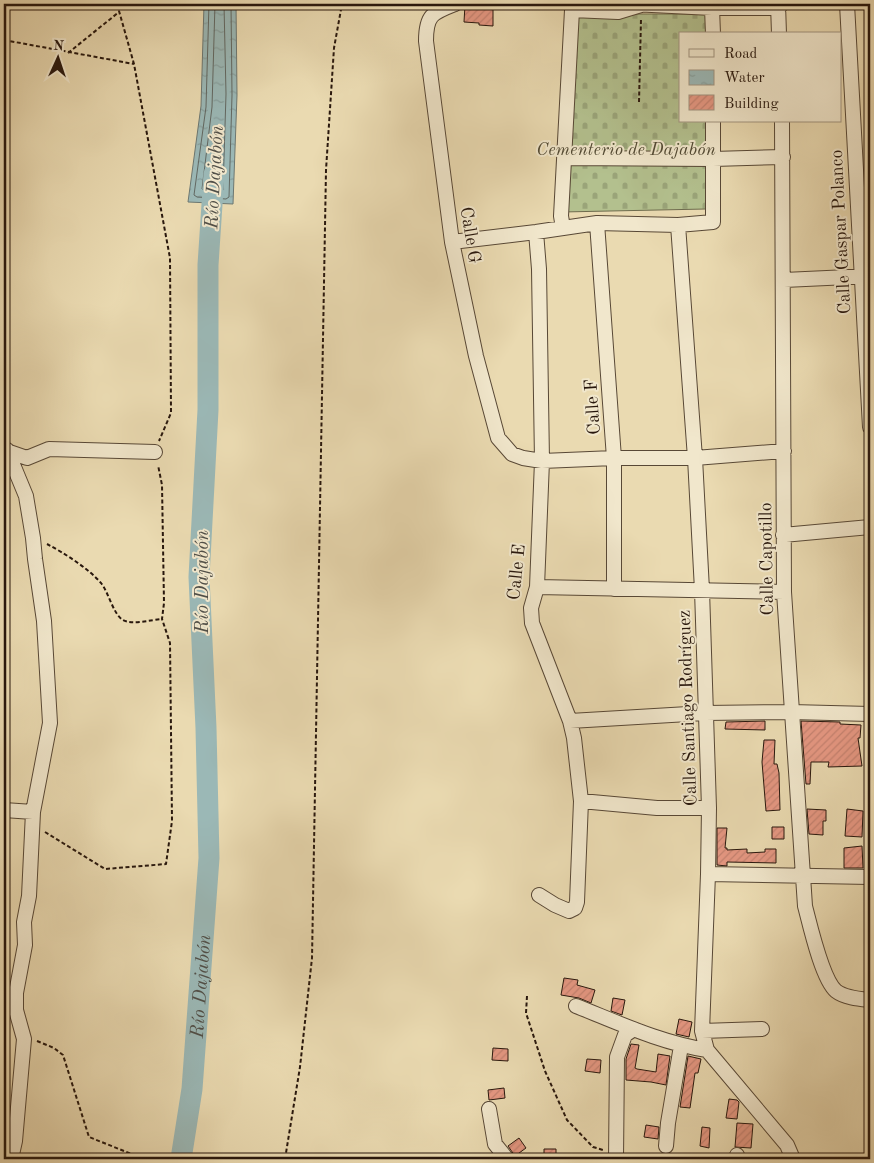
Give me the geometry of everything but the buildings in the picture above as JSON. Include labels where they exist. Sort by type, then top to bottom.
[{"type":"street","name":"Calle G","points":[[455,4],[431,16],[426,25],[426,41],[452,242],[476,356],[498,438],[512,454],[542,461]]},
{"type":"street","points":[[624,4],[712,8],[779,6],[779,32]]},
{"type":"street","name":"Calle Gaspar Polanco","points":[[847,4],[866,276],[870,427]]},
{"type":"street","points":[[563,228],[561,216],[572,10],[618,12],[641,5]]},
{"type":"street","points":[[712,8],[712,32]]},
{"type":"street","points":[[452,242],[598,223],[678,225],[713,222],[713,122]]},
{"type":"street","name":"Calle Capotillo","points":[[782,122],[784,592],[805,906],[817,950],[828,978],[836,990],[849,997],[870,1000]]},
{"type":"street","points":[[565,158],[713,159],[783,157]]},
{"type":"street","name":"Calle F","points":[[598,223],[614,458],[614,589]]},
{"type":"street","name":"Calle Santiago Rodríguez","points":[[678,225],[696,458],[702,590],[708,808],[708,874],[702,1032],[707,1050],[787,1145],[793,1159]]},
{"type":"street","name":"Calle E","points":[[536,232],[539,269],[542,461],[537,587],[531,608],[532,623],[570,721],[581,800],[577,902],[575,908],[570,911],[555,905],[539,895]]},
{"type":"street","points":[[784,280],[866,276]]},
{"type":"street","points":[[6,450],[27,458],[49,448],[155,452]]},
{"type":"street","points":[[6,450],[26,496],[33,538],[44,620],[50,723],[33,818],[29,896],[24,922],[25,945],[16,993],[16,1010],[24,1039],[14,1141],[9,1159]]},
{"type":"street","points":[[542,461],[614,458],[696,458],[784,451]]},
{"type":"street","points":[[783,535],[870,527]]},
{"type":"street","points":[[537,587],[784,592]]},
{"type":"street","points":[[570,721],[705,713],[791,712],[870,714]]},
{"type":"street","points":[[581,800],[657,808],[708,808]]},
{"type":"street","points":[[4,810],[33,818]]},
{"type":"street","points":[[708,874],[802,874],[870,877]]},
{"type":"street","points":[[4,1001],[16,1010]]},
{"type":"street","points":[[576,1006],[634,1030],[681,1046],[707,1050]]},
{"type":"street","points":[[702,1032],[762,1029]]},
{"type":"street","points":[[616,1156],[617,1057],[625,1035],[634,1030]]},
{"type":"street","points":[[666,1146],[681,1046]]},
{"type":"street","points":[[489,1109],[495,1144],[507,1159]]},
{"type":"path","points":[[33,818],[105,869],[166,864],[172,822],[170,643],[162,619],[164,603],[162,485],[155,452],[171,413],[170,258],[134,64],[119,11],[119,4]]},
{"type":"path","points":[[285,1159],[300,1068],[312,958],[326,170],[334,48],[342,4]]},
{"type":"path","points":[[639,102],[641,5]]},
{"type":"path","points":[[68,53],[119,11]]},
{"type":"path","points":[[4,40],[134,64]]},
{"type":"path","points":[[33,538],[67,555],[100,582],[110,597],[115,612],[124,620],[136,622],[162,619]]},
{"type":"path","points":[[527,996],[526,1013],[531,1030],[545,1071],[567,1120],[593,1147],[616,1156]]},
{"type":"path","points":[[24,1039],[54,1048],[63,1055],[89,1137],[144,1159]]},
{"type":"path","points":[[149,1159],[155,1158]]},
{"type":"green space","name":"Cementerio de Dajabón","points":[[573,14],[707,14],[707,32],[679,32],[679,122],[706,122],[706,209],[562,212]]},
{"type":"water","points":[[204,4],[236,4],[237,95],[233,204],[188,202],[201,106]]},
{"type":"waterway","name":"Río Dajabón","points":[[181,1159],[192,1089],[209,858],[206,728],[199,577],[208,410],[208,265],[214,174]]}]
